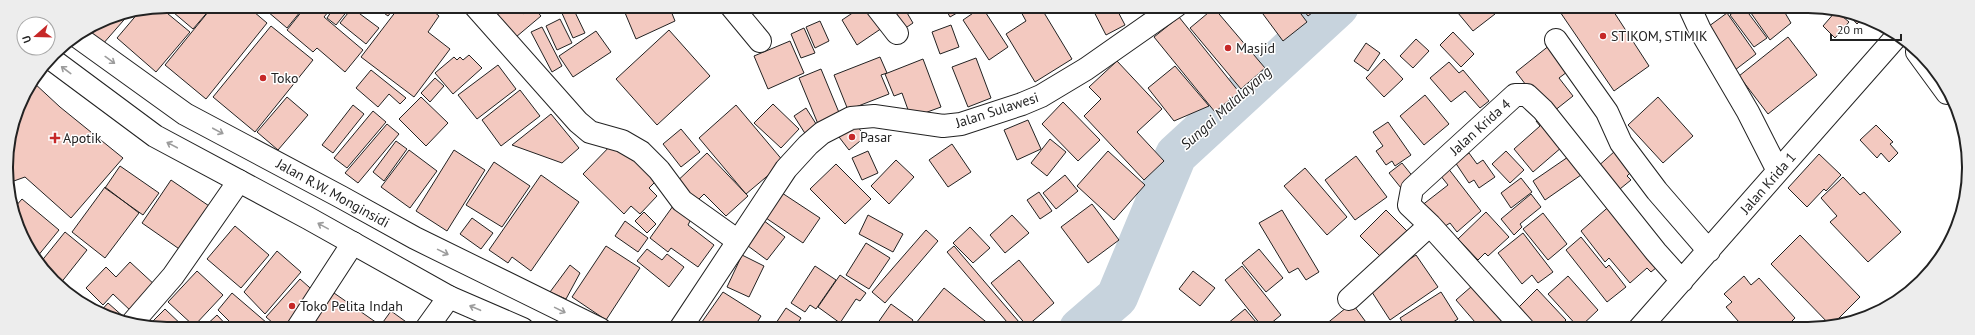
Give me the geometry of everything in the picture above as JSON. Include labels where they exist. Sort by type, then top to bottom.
[{"type":"main road","points":[[481,13],[578,122],[590,132],[622,141],[641,152],[658,170],[682,201],[738,241]]},
{"type":"main road","points":[[737,13],[760,41]]},
{"type":"main road","points":[[881,13],[897,33]]},
{"type":"main road","name":"Jalan Sulawesi","points":[[685,322],[786,169],[808,145],[822,133],[851,118],[874,116],[943,126],[961,124],[1022,104],[1041,96],[1086,68],[1166,13]]},
{"type":"main road","points":[[1692,13],[1700,30],[1748,112],[1778,171]]},
{"type":"main road","name":"Jalan R.W. Monginsidi","points":[[81,39],[185,114],[415,238],[586,322]]},
{"type":"main road","name":"Jalan Krida 1","points":[[1645,322],[1893,39]]},
{"type":"main road","points":[[1556,40],[1607,112],[1621,143],[1657,191],[1708,251]]},
{"type":"main road","points":[[55,62],[155,136],[353,243],[449,297],[507,322]]},
{"type":"main road","name":"Jalan Krida 4","points":[[1518,322],[1430,225],[1409,205],[1412,189],[1515,95],[1527,94],[1556,126],[1656,252],[1682,281]]},
{"type":"main road","points":[[136,319],[173,276],[239,181]]},
{"type":"main road","points":[[1349,299],[1430,225]]},
{"type":"main road","points":[[400,270],[415,238]]},
{"type":"main road","points":[[302,322],[353,243]]},
{"type":"main road","points":[[431,322],[449,297]]},
{"type":"building","points":[[157,13],[167,13],[190,32],[156,72],[117,38],[135,16]]},
{"type":"building","points":[[174,13],[207,13],[193,29]]},
{"type":"building","points":[[207,13],[255,13],[267,23],[206,99],[165,65]]},
{"type":"building","points":[[269,13],[299,13],[287,28]]},
{"type":"building","points":[[300,13],[327,13],[324,17],[363,50],[345,72],[317,48],[313,52],[287,30]]},
{"type":"building","points":[[330,13],[346,13],[336,25],[327,18]]},
{"type":"building","points":[[348,13],[359,13],[379,28],[366,44],[340,23]]},
{"type":"building","points":[[395,13],[435,13],[439,16],[428,32],[450,49],[414,97],[361,57]]},
{"type":"building","points":[[496,13],[538,13],[541,16],[516,37]]},
{"type":"building","points":[[562,13],[575,13],[585,33],[573,38]]},
{"type":"building","points":[[625,13],[672,13],[675,21],[636,39]]},
{"type":"building","points":[[852,13],[877,13],[885,26],[857,45],[842,20]]},
{"type":"building","points":[[886,13],[907,13],[913,23],[898,33]]},
{"type":"building","points":[[948,13],[957,13],[950,17]]},
{"type":"building","points":[[973,13],[986,13],[1008,47],[989,60],[963,20]]},
{"type":"building","points":[[1022,13],[1044,13],[1072,59],[1035,82],[1006,34],[1026,21]]},
{"type":"building","points":[[1095,13],[1119,13],[1125,25],[1106,35]]},
{"type":"building","name":"Masjid","points":[[1208,13],[1218,13],[1265,68],[1241,89],[1190,28]]},
{"type":"building","points":[[1262,13],[1300,13],[1307,22],[1283,41]]},
{"type":"building","points":[[1458,13],[1495,14],[1473,31]]},
{"type":"building","name":"STIKOM, STIMIK","points":[[1561,13],[1615,13],[1649,66],[1614,91]]},
{"type":"building","points":[[1727,13],[1756,54],[1735,70],[1705,29]]},
{"type":"building","points":[[1732,13],[1748,13],[1767,38],[1754,47],[1730,15]]},
{"type":"building","points":[[1751,13],[1785,13],[1791,23],[1770,40]]},
{"type":"building","points":[[1833,15],[1843,17],[1849,22],[1835,38],[1823,26]]},
{"type":"building","points":[[1179,17],[1239,92],[1215,112],[1154,37]]},
{"type":"building","points":[[125,19],[102,45],[86,36],[99,29]]},
{"type":"building","points":[[560,19],[572,43],[557,50],[546,26]]},
{"type":"building","points":[[820,21],[829,41],[815,48],[806,27]]},
{"type":"building","points":[[951,25],[959,47],[940,54],[932,32]]},
{"type":"building","name":"Toko","points":[[271,26],[313,60],[255,132],[213,97]]},
{"type":"building","points":[[542,27],[562,66],[552,72],[531,32]]},
{"type":"building","points":[[804,28],[815,53],[801,58],[791,34]]},
{"type":"building","points":[[669,30],[710,76],[657,125],[616,79]]},
{"type":"building","points":[[596,31],[611,52],[573,77],[559,56]]},
{"type":"building","points":[[1453,32],[1474,54],[1461,67],[1440,45]]},
{"type":"building","points":[[1788,37],[1817,75],[1768,114],[1739,76]]},
{"type":"building","points":[[1416,39],[1429,51],[1413,68],[1400,56]]},
{"type":"building","points":[[790,41],[804,73],[768,89],[754,56]]},
{"type":"building","points":[[1555,41],[1575,66],[1559,78],[1573,96],[1549,115],[1516,72]]},
{"type":"building","points":[[1366,43],[1380,53],[1368,71],[1354,61]]},
{"type":"building","points":[[469,55],[482,68],[453,94],[435,73],[454,57],[457,60],[460,57],[463,60]]},
{"type":"building","points":[[880,57],[887,73],[881,75],[889,94],[848,110],[834,75]]},
{"type":"building","points":[[976,58],[991,98],[968,107],[952,67]]},
{"type":"building","points":[[923,59],[941,107],[911,118],[902,93],[894,96],[885,74]]},
{"type":"building","points":[[1384,59],[1403,79],[1384,97],[1366,78]]},
{"type":"building","points":[[1117,61],[1162,109],[1137,132],[1164,161],[1144,180],[1084,116],[1101,99],[1089,87]]},
{"type":"building","points":[[1449,62],[1459,73],[1463,70],[1489,101],[1480,108],[1465,91],[1451,102],[1430,78]]},
{"type":"building","points":[[498,65],[516,89],[477,119],[458,95]]},
{"type":"building","points":[[1175,66],[1209,106],[1174,121],[1148,88]]},
{"type":"building","points":[[821,69],[840,115],[818,124],[799,78]]},
{"type":"building","points":[[371,70],[406,98],[400,104],[389,94],[378,107],[356,88]]},
{"type":"building","points":[[435,78],[444,86],[430,102],[421,93]]},
{"type":"building","name":"Apotik","points":[[37,86],[60,107],[123,158],[71,218],[25,177],[13,181],[14,147],[21,118]]},
{"type":"building","points":[[520,90],[540,116],[501,146],[482,120]]},
{"type":"building","points":[[1425,95],[1449,124],[1424,145],[1400,116]]},
{"type":"building","name":"Toko","points":[[287,97],[308,115],[278,150],[257,132]]},
{"type":"building","points":[[421,97],[448,123],[426,146],[399,119]]},
{"type":"building","points":[[1658,97],[1693,136],[1663,163],[1628,125]]},
{"type":"building","points":[[1063,102],[1100,140],[1078,161],[1042,124]]},
{"type":"building","points":[[773,104],[799,129],[781,148],[754,123]]},
{"type":"building","points":[[353,105],[364,114],[333,153],[322,145]]},
{"type":"building","points":[[736,105],[784,162],[746,194],[699,138]]},
{"type":"building","points":[[806,108],[818,127],[806,135],[794,116]]},
{"type":"building","points":[[373,111],[386,122],[347,168],[334,158]]},
{"type":"building","points":[[551,114],[579,148],[562,163],[512,145]]},
{"type":"building","points":[[1544,114],[1562,147],[1533,172],[1514,149],[1540,126],[1536,121]]},
{"type":"building","points":[[1028,120],[1041,149],[1017,160],[1004,130]]},
{"type":"building","points":[[1388,122],[1411,155],[1395,166],[1392,161],[1386,165],[1376,151],[1383,146],[1373,132]]},
{"type":"building","points":[[387,124],[399,134],[358,183],[345,173]]},
{"type":"building","name":"Pasar","points":[[856,124],[865,137],[849,150],[839,137]]},
{"type":"building","points":[[1876,125],[1893,142],[1890,144],[1898,153],[1889,162],[1881,153],[1877,158],[1860,140]]},
{"type":"building","points":[[681,129],[700,152],[681,167],[663,144]]},
{"type":"building","points":[[1050,139],[1066,152],[1047,176],[1031,163]]},
{"type":"building","points":[[396,141],[407,149],[384,181],[373,172]]},
{"type":"building","points":[[615,141],[656,181],[649,188],[657,196],[640,214],[631,206],[624,214],[583,174]]},
{"type":"building","points":[[952,144],[971,172],[948,187],[929,160]]},
{"type":"building","points":[[409,150],[437,171],[410,208],[381,187]]},
{"type":"building","points":[[454,150],[485,170],[447,231],[416,211]]},
{"type":"building","points":[[868,151],[878,173],[862,180],[852,158]]},
{"type":"building","points":[[1108,151],[1145,185],[1114,220],[1077,186]]},
{"type":"building","points":[[1506,151],[1524,170],[1510,183],[1492,164]]},
{"type":"building","points":[[1615,151],[1632,171],[1627,176],[1631,180],[1615,193],[1595,169]]},
{"type":"building","points":[[707,153],[748,196],[726,216],[704,194],[692,206],[672,186]]},
{"type":"building","points":[[1469,153],[1477,164],[1483,160],[1495,177],[1479,188],[1474,180],[1469,183],[1455,162]]},
{"type":"building","points":[[1819,154],[1841,175],[1826,191],[1824,189],[1807,207],[1788,188]]},
{"type":"building","points":[[1356,156],[1387,197],[1355,220],[1325,180]]},
{"type":"building","points":[[1568,157],[1581,175],[1545,200],[1533,181]]},
{"type":"building","points":[[896,160],[914,177],[889,204],[871,186]]},
{"type":"building","points":[[494,162],[530,186],[502,227],[466,205]]},
{"type":"building","points":[[1402,163],[1414,178],[1401,188],[1389,173]]},
{"type":"building","points":[[1444,163],[1481,211],[1457,232],[1450,223],[1439,230],[1421,206],[1448,185],[1436,170]]},
{"type":"building","points":[[836,164],[871,199],[845,224],[810,189]]},
{"type":"building","points":[[120,166],[159,193],[143,215],[105,188]]},
{"type":"building","points":[[1305,168],[1347,217],[1327,235],[1284,186]]},
{"type":"building","points":[[541,175],[579,202],[531,271],[512,257],[508,263],[489,250]]},
{"type":"building","points":[[1065,175],[1078,191],[1056,209],[1043,193]]},
{"type":"building","points":[[1843,177],[1860,195],[1864,192],[1901,232],[1868,262],[1830,222],[1837,216],[1821,198]]},
{"type":"building","points":[[1521,178],[1532,192],[1511,208],[1501,193]]},
{"type":"building","points":[[171,180],[215,210],[185,253],[142,223]]},
{"type":"building","points":[[105,187],[139,213],[105,258],[72,232]]},
{"type":"building","points":[[779,191],[820,218],[803,243],[763,216]]},
{"type":"building","points":[[1039,192],[1052,211],[1040,219],[1027,200]]},
{"type":"building","points":[[1531,194],[1541,207],[1520,224],[1522,227],[1514,235],[1501,219]]},
{"type":"building","points":[[22,199],[59,230],[40,254],[29,236],[17,204]]},
{"type":"building","points":[[1613,203],[1662,263],[1651,272],[1647,268],[1630,283],[1609,258],[1605,262],[1581,231]]},
{"type":"building","points":[[1092,204],[1119,240],[1088,263],[1061,227]]},
{"type":"building","points":[[673,206],[691,219],[688,225],[714,245],[698,267],[671,248],[668,252],[650,238]]},
{"type":"building","points":[[1282,210],[1319,272],[1306,280],[1298,268],[1289,273],[1259,223]]},
{"type":"building","points":[[1386,210],[1408,232],[1382,258],[1360,236]]},
{"type":"building","points":[[644,212],[656,224],[647,233],[635,221]]},
{"type":"building","points":[[1486,212],[1509,237],[1488,256],[1485,253],[1478,260],[1458,239]]},
{"type":"building","points":[[1543,213],[1567,244],[1548,260],[1523,229]]},
{"type":"building","points":[[868,215],[903,234],[893,252],[859,234]]},
{"type":"building","points":[[1012,215],[1029,233],[1005,253],[990,235]]},
{"type":"building","points":[[472,218],[493,233],[481,249],[460,234]]},
{"type":"building","points":[[763,220],[785,237],[767,260],[744,243]]},
{"type":"building","points":[[625,221],[648,238],[638,252],[615,236]]},
{"type":"building","points":[[235,226],[269,255],[241,288],[207,259]]},
{"type":"building","points":[[970,227],[990,248],[973,263],[953,243]]},
{"type":"building","points":[[926,230],[938,241],[885,303],[872,292]]},
{"type":"building","points":[[65,232],[87,250],[62,281],[43,259]]},
{"type":"building","points":[[1523,233],[1553,272],[1538,283],[1532,275],[1522,284],[1498,253]]},
{"type":"building","points":[[1800,235],[1860,297],[1838,319],[1826,321],[1771,264]]},
{"type":"building","points":[[1581,237],[1606,268],[1609,265],[1626,287],[1607,302],[1566,250]]},
{"type":"building","points":[[866,243],[890,258],[869,289],[846,275]]},
{"type":"building","points":[[606,246],[640,268],[606,320],[572,297]]},
{"type":"building","points":[[954,246],[1019,322],[1007,322],[947,252]]},
{"type":"building","points":[[647,249],[662,260],[667,254],[684,267],[669,287],[637,261]]},
{"type":"building","points":[[1259,249],[1283,278],[1266,292],[1242,263]]},
{"type":"building","points":[[277,251],[301,272],[265,314],[244,292]]},
{"type":"building","points":[[742,255],[764,266],[749,297],[727,287]]},
{"type":"building","points":[[1416,255],[1438,287],[1390,320],[1368,286]]},
{"type":"building","points":[[1019,260],[1054,303],[1032,322],[1024,322],[991,283]]},
{"type":"building","points":[[130,262],[156,286],[132,312],[113,294],[103,305],[86,288],[106,267],[116,277]]},
{"type":"building","points":[[570,265],[580,273],[566,299],[550,292]]},
{"type":"building","points":[[815,266],[836,280],[816,309],[810,305],[805,312],[791,303]]},
{"type":"building","points":[[1242,266],[1281,315],[1272,322],[1258,322],[1225,280]]},
{"type":"building","points":[[197,271],[223,295],[198,322],[190,322],[168,302]]},
{"type":"building","points":[[1193,271],[1215,288],[1200,306],[1179,289]]},
{"type":"building","points":[[840,275],[866,293],[860,301],[856,299],[841,322],[818,307]]},
{"type":"building","points":[[1568,276],[1598,310],[1585,322],[1574,322],[1548,294]]},
{"type":"building","points":[[1744,276],[1751,285],[1759,278],[1795,318],[1791,322],[1739,322],[1726,307],[1732,302],[1724,294]]},
{"type":"building","name":"Toko Pelita Indah","points":[[300,279],[318,295],[294,322],[272,322],[266,317]]},
{"type":"building","points":[[1472,286],[1503,322],[1475,322],[1456,300]]},
{"type":"building","points":[[944,288],[986,322],[917,322]]},
{"type":"building","points":[[1537,289],[1566,320],[1564,322],[1521,322],[1513,313]]},
{"type":"building","points":[[723,292],[761,316],[757,322],[702,322]]},
{"type":"building","points":[[1441,292],[1458,319],[1453,322],[1402,322],[1400,318]]},
{"type":"building","points":[[232,293],[266,322],[230,322],[218,310]]},
{"type":"building","points":[[334,293],[376,322],[314,322]]},
{"type":"building","points":[[108,303],[122,315],[118,314],[104,308]]},
{"type":"building","points":[[1352,303],[1366,322],[1329,322]]},
{"type":"building","points":[[891,304],[913,320],[912,322],[878,322]]},
{"type":"building","points":[[786,308],[801,318],[798,322],[777,322]]},
{"type":"building","points":[[165,309],[179,322],[157,322],[152,322]]},
{"type":"building","points":[[1245,309],[1256,322],[1229,322]]},
{"type":"building","points":[[391,311],[406,322],[383,322]]},
{"type":"building","points":[[217,315],[224,322],[210,322]]},
{"type":"waterway","name":"Sungai Malalayang","points":[[1088,322],[1117,297],[1176,155],[1330,13]]},
{"type":"place","name":"STIKOM, STIMIK","points":[[1603,36]]},
{"type":"place","name":"Masjid","points":[[1228,48]]},
{"type":"place","name":"Toko","points":[[263,78]]},
{"type":"place","name":"Pasar","points":[[852,137]]},
{"type":"place","name":"Apotik","points":[[55,138]]},
{"type":"place","name":"Toko Pelita Indah","points":[[292,306]]}]
